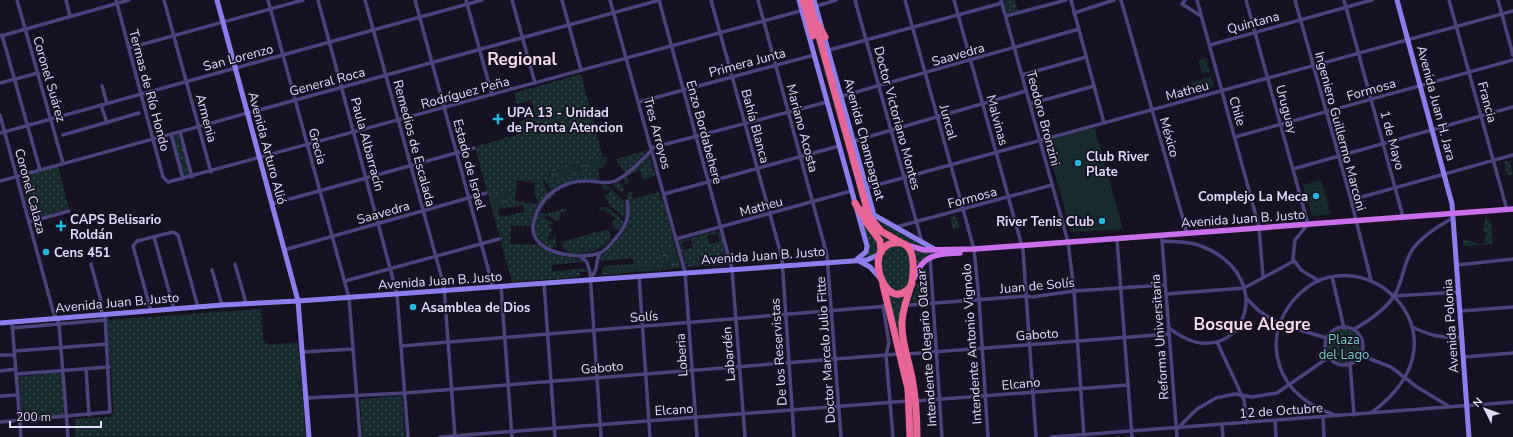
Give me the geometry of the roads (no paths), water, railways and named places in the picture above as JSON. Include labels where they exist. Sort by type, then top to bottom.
[{"type":"highway","name":"Avenida Champagnat","points":[[803,0],[810,7]]},
{"type":"highway","name":"Avenida Champagnat","points":[[809,0],[812,20],[866,222],[880,241],[880,252]]},
{"type":"highway","points":[[812,20],[819,28],[817,39]]},
{"type":"highway","points":[[812,20],[810,32],[817,39]]},
{"type":"highway","name":"Avenida Champagnat","points":[[817,39],[868,213],[873,223],[887,235],[903,244]]},
{"type":"highway","points":[[855,203],[866,222]]},
{"type":"highway","points":[[874,215],[887,235]]},
{"type":"highway","points":[[903,354],[902,322],[904,309],[912,283],[913,257],[903,244],[890,244],[880,252],[879,263],[885,306],[903,354],[913,401],[917,437]]},
{"type":"highway","points":[[882,282],[889,291],[897,294],[906,291],[912,283]]},
{"type":"highway","points":[[910,437],[913,401]]},
{"type":"main road","name":"Avenida Arturo Alió","points":[[217,0],[298,301],[309,437]]},
{"type":"main road","name":"Avenida Champagnat","points":[[799,0],[810,7],[817,39],[814,55],[867,248],[864,254],[854,260]]},
{"type":"main road","name":"Avenida Juan H. Jara","points":[[1397,0],[1445,174],[1453,215]]},
{"type":"main road","name":"Avenida Champagnat","points":[[817,39],[829,50],[874,215],[936,250]]},
{"type":"main road","name":"Avenida Juan B. Justo","points":[[912,283],[919,266],[938,254],[1068,242],[1162,238],[1187,233],[1259,227],[1453,215],[1510,209]]},
{"type":"main road","name":"Avenida Polonia","points":[[1453,215],[1470,437]]},
{"type":"main road","name":"Avenida Juan B. Justo","points":[[903,244],[920,250],[974,250]]},
{"type":"main road","name":"Avenida Juan B. Justo","points":[[0,323],[12,325],[246,303],[349,298],[870,259],[880,252]]},
{"type":"main road","points":[[854,260],[870,267],[882,282]]},
{"type":"street","name":"Coronel Suárez","points":[[17,0],[62,163]]},
{"type":"street","points":[[66,0],[70,16]]},
{"type":"street","points":[[40,170],[1,36],[117,2],[129,0]]},
{"type":"street","name":"Armenia","points":[[164,0],[211,172]]},
{"type":"street","name":"Grecia","points":[[268,0],[349,298],[360,437]]},
{"type":"street","points":[[129,48],[303,0]]},
{"type":"street","name":"Paula Albarracín","points":[[318,0],[397,294],[408,437]]},
{"type":"street","name":"Remedios de Escalada","points":[[365,0],[436,256],[444,291],[455,437]]},
{"type":"street","name":"Estado de Israel","points":[[415,0],[493,287]]},
{"type":"street","name":"San Lorenzo","points":[[0,133],[374,30],[467,2],[482,0]]},
{"type":"street","points":[[512,0],[535,83]]},
{"type":"street","points":[[562,0],[581,70]]},
{"type":"street","name":"Tres Arroyos","points":[[610,0],[685,272]]},
{"type":"street","name":"General Roca","points":[[0,181],[659,0]]},
{"type":"street","name":"Enzo Bordabehere","points":[[659,0],[732,269]]},
{"type":"street","name":"Bahía Blanca","points":[[710,0],[782,258]]},
{"type":"street","name":"Mariano Acosta","points":[[758,0],[828,262]]},
{"type":"street","name":"Rodríguez Peña","points":[[168,182],[259,159],[836,0]]},
{"type":"street","name":"Doctor Victoriano Montes","points":[[855,0],[922,242]]},
{"type":"street","name":"Juncal","points":[[905,0],[974,250]]},
{"type":"street","name":"Malvinas","points":[[954,0],[1022,246],[1036,437]]},
{"type":"street","points":[[1006,16],[1066,0]]},
{"type":"street","points":[[1071,0],[1104,123]]},
{"type":"street","points":[[1074,12],[1114,0]]},
{"type":"street","name":"México","points":[[1121,0],[1187,233]]},
{"type":"street","points":[[1185,0],[1182,4],[1202,16]]},
{"type":"street","name":"Chile","points":[[1198,0],[1259,227],[1263,277]]},
{"type":"street","name":"Uruguay","points":[[1246,0],[1308,224]]},
{"type":"street","name":"Ingeniero Guillermo Marconi","points":[[1295,0],[1351,200],[1371,280]]},
{"type":"street","name":"1 de Mayo","points":[[1344,0],[1403,217]]},
{"type":"street","name":"Quintana","points":[[1210,45],[1372,0]]},
{"type":"street","name":"Francia","points":[[1450,0],[1494,160],[1510,209]]},
{"type":"street","points":[[1498,0],[1513,55]]},
{"type":"street","points":[[829,50],[913,28],[1001,1]]},
{"type":"street","name":"Teodoro Bronzini","points":[[1001,1],[1068,242],[1074,291],[1084,436]]},
{"type":"street","name":"Termas de Río Hondo","points":[[117,2],[163,177],[168,182]]},
{"type":"street","points":[[467,2],[492,95]]},
{"type":"street","name":"Matheu","points":[[866,188],[1513,11]]},
{"type":"street","name":"Saavedra","points":[[842,96],[879,87],[1079,29]]},
{"type":"street","name":"Primera Junta","points":[[639,102],[814,55]]},
{"type":"street","points":[[1022,75],[1086,57]]},
{"type":"street","name":"Formosa","points":[[1235,137],[1513,60]]},
{"type":"street","points":[[0,83],[38,73]]},
{"type":"street","points":[[102,86],[107,103]]},
{"type":"street","points":[[1030,104],[1094,86]]},
{"type":"street","points":[[854,141],[1026,91]]},
{"type":"street","points":[[600,253],[582,257],[556,252],[537,241],[533,234],[533,224],[542,203],[554,191],[566,184],[583,181],[607,183],[615,181],[631,169],[652,149],[788,111],[827,102]]},
{"type":"street","points":[[101,105],[107,123]]},
{"type":"street","points":[[1293,169],[1513,107]]},
{"type":"street","points":[[63,135],[139,113]]},
{"type":"street","name":"Coronel Calaza","points":[[0,115],[53,311],[58,321],[68,437]]},
{"type":"street","points":[[180,132],[192,177]]},
{"type":"street","points":[[171,134],[183,179]]},
{"type":"street","points":[[664,194],[757,167],[839,146]]},
{"type":"street","points":[[272,204],[474,148]]},
{"type":"street","points":[[1351,200],[1396,189],[1513,155]]},
{"type":"street","name":"Formosa","points":[[896,227],[1052,185]]},
{"type":"street","name":"Matheu","points":[[676,239],[852,191]]},
{"type":"street","name":"Saavedra","points":[[284,250],[486,193]]},
{"type":"street","points":[[590,279],[597,268],[600,253],[613,241],[626,225],[629,215],[627,201]]},
{"type":"street","points":[[29,222],[69,211]]},
{"type":"street","points":[[1354,329],[1363,342],[1360,355],[1350,363],[1339,364],[1329,357],[1325,348],[1327,338],[1334,330],[1344,328],[1354,329],[1375,315],[1394,296],[1412,251],[1424,237],[1453,215]]},
{"type":"street","points":[[1308,224],[1297,236],[1293,244],[1294,261],[1301,270],[1318,281]]},
{"type":"street","points":[[151,311],[133,247],[137,241],[173,232],[176,233],[198,307]]},
{"type":"street","points":[[154,237],[174,309]]},
{"type":"street","points":[[1162,238],[1195,244],[1216,254],[1237,272],[1247,299],[1246,309],[1241,322],[1229,336],[1217,342],[1203,344],[1195,343],[1181,337],[1168,327]]},
{"type":"street","name":"Reforma Universitaria","points":[[1162,238],[1168,327],[1178,428],[1177,437]]},
{"type":"street","points":[[345,281],[499,239]]},
{"type":"street","points":[[1117,239],[1132,437]]},
{"type":"street","name":"Intendente Antonio Vignolo","points":[[974,250],[979,299],[988,437]]},
{"type":"street","points":[[582,257],[587,262],[590,269],[601,437]]},
{"type":"street","name":"De los Reservistas","points":[[782,258],[781,265],[794,437]]},
{"type":"street","name":"Intendente Olegario Olazar","points":[[930,258],[942,437]]},
{"type":"street","points":[[1457,264],[1513,259]]},
{"type":"street","points":[[1166,294],[1244,288],[1294,261]]},
{"type":"street","name":"Doctor Marcelo Julio Fitte","points":[[828,262],[841,437]]},
{"type":"street","points":[[0,422],[110,412],[109,367],[104,316],[91,264]]},
{"type":"street","points":[[235,264],[246,303]]},
{"type":"street","points":[[590,269],[597,268]]},
{"type":"street","name":"Labardén","points":[[732,269],[745,437]]},
{"type":"street","points":[[212,270],[222,305]]},
{"type":"street","name":"Loberia","points":[[685,272],[698,437]]},
{"type":"street","points":[[639,276],[650,437]]},
{"type":"street","points":[[1338,416],[1312,405],[1299,396],[1290,386],[1280,368],[1277,355],[1279,324],[1295,298],[1318,281],[1332,277],[1352,276],[1371,280],[1383,287],[1402,304],[1412,327],[1414,353],[1406,378],[1393,395],[1370,413]]},
{"type":"street","points":[[1332,277],[1344,328]]},
{"type":"street","points":[[544,283],[555,437]]},
{"type":"street","name":"Juan de Solís","points":[[910,305],[979,299],[1026,296],[1032,297],[1074,291],[1165,285]]},
{"type":"street","points":[[500,286],[512,437]]},
{"type":"street","points":[[1394,296],[1459,292]]},
{"type":"street","points":[[1247,299],[1259,311],[1279,324],[1327,338]]},
{"type":"street","points":[[885,306],[889,342],[886,355],[893,437]]},
{"type":"street","name":"Solís","points":[[401,346],[885,306]]},
{"type":"street","points":[[1460,311],[1513,307]]},
{"type":"street","points":[[12,325],[21,437]]},
{"type":"street","points":[[1412,327],[1435,336],[1448,338],[1462,337]]},
{"type":"street","name":"Gaboto","points":[[306,398],[404,393],[451,388],[740,367],[834,358],[936,352],[1169,334]]},
{"type":"street","points":[[1217,342],[1242,396],[1247,423]]},
{"type":"street","points":[[0,356],[60,347],[107,344]]},
{"type":"street","points":[[303,352],[353,349]]},
{"type":"street","points":[[1464,357],[1513,353]]},
{"type":"street","points":[[1360,355],[1385,364],[1451,407]]},
{"type":"street","points":[[1178,428],[1197,409],[1210,401],[1230,395],[1252,397],[1270,396],[1290,386],[1309,370],[1329,357]]},
{"type":"street","points":[[1350,363],[1354,415]]},
{"type":"street","points":[[0,371],[16,372],[109,367]]},
{"type":"street","points":[[86,369],[89,415]]},
{"type":"street","name":"Elcano","points":[[440,437],[1128,385]]},
{"type":"street","points":[[0,396],[18,395]]},
{"type":"street","name":"12 de Octubre","points":[[1051,437],[1084,436],[1131,430],[1222,425],[1513,402]]},
{"type":"street","points":[[1323,417],[1324,437]]},
{"type":"street","points":[[1275,421],[1276,437]]},
{"type":"street","points":[[1222,425],[1224,437]]},
{"type":"place","name":"UPA 13 - Unidad de Pronta Atencion","points":[[498,119]]},
{"type":"place","name":"Club River Plate","points":[[1078,163]]},
{"type":"place","name":"Complejo La Meca","points":[[1316,196]]},
{"type":"place","name":"River Tenis Club","points":[[1102,221]]},
{"type":"place","name":"CAPS Belisario Roldán","points":[[61,226]]},
{"type":"place","name":"Cens 451","points":[[46,252]]},
{"type":"place","name":"Asamblea de Dios","points":[[413,307]]},
{"type":"district","name":"Regional","points":[[522,59]]},
{"type":"district","name":"Bosque Alegre","points":[[1252,324]]},
{"type":"park label","name":"Plaza del Lago","points":[[1344,346]]}]
